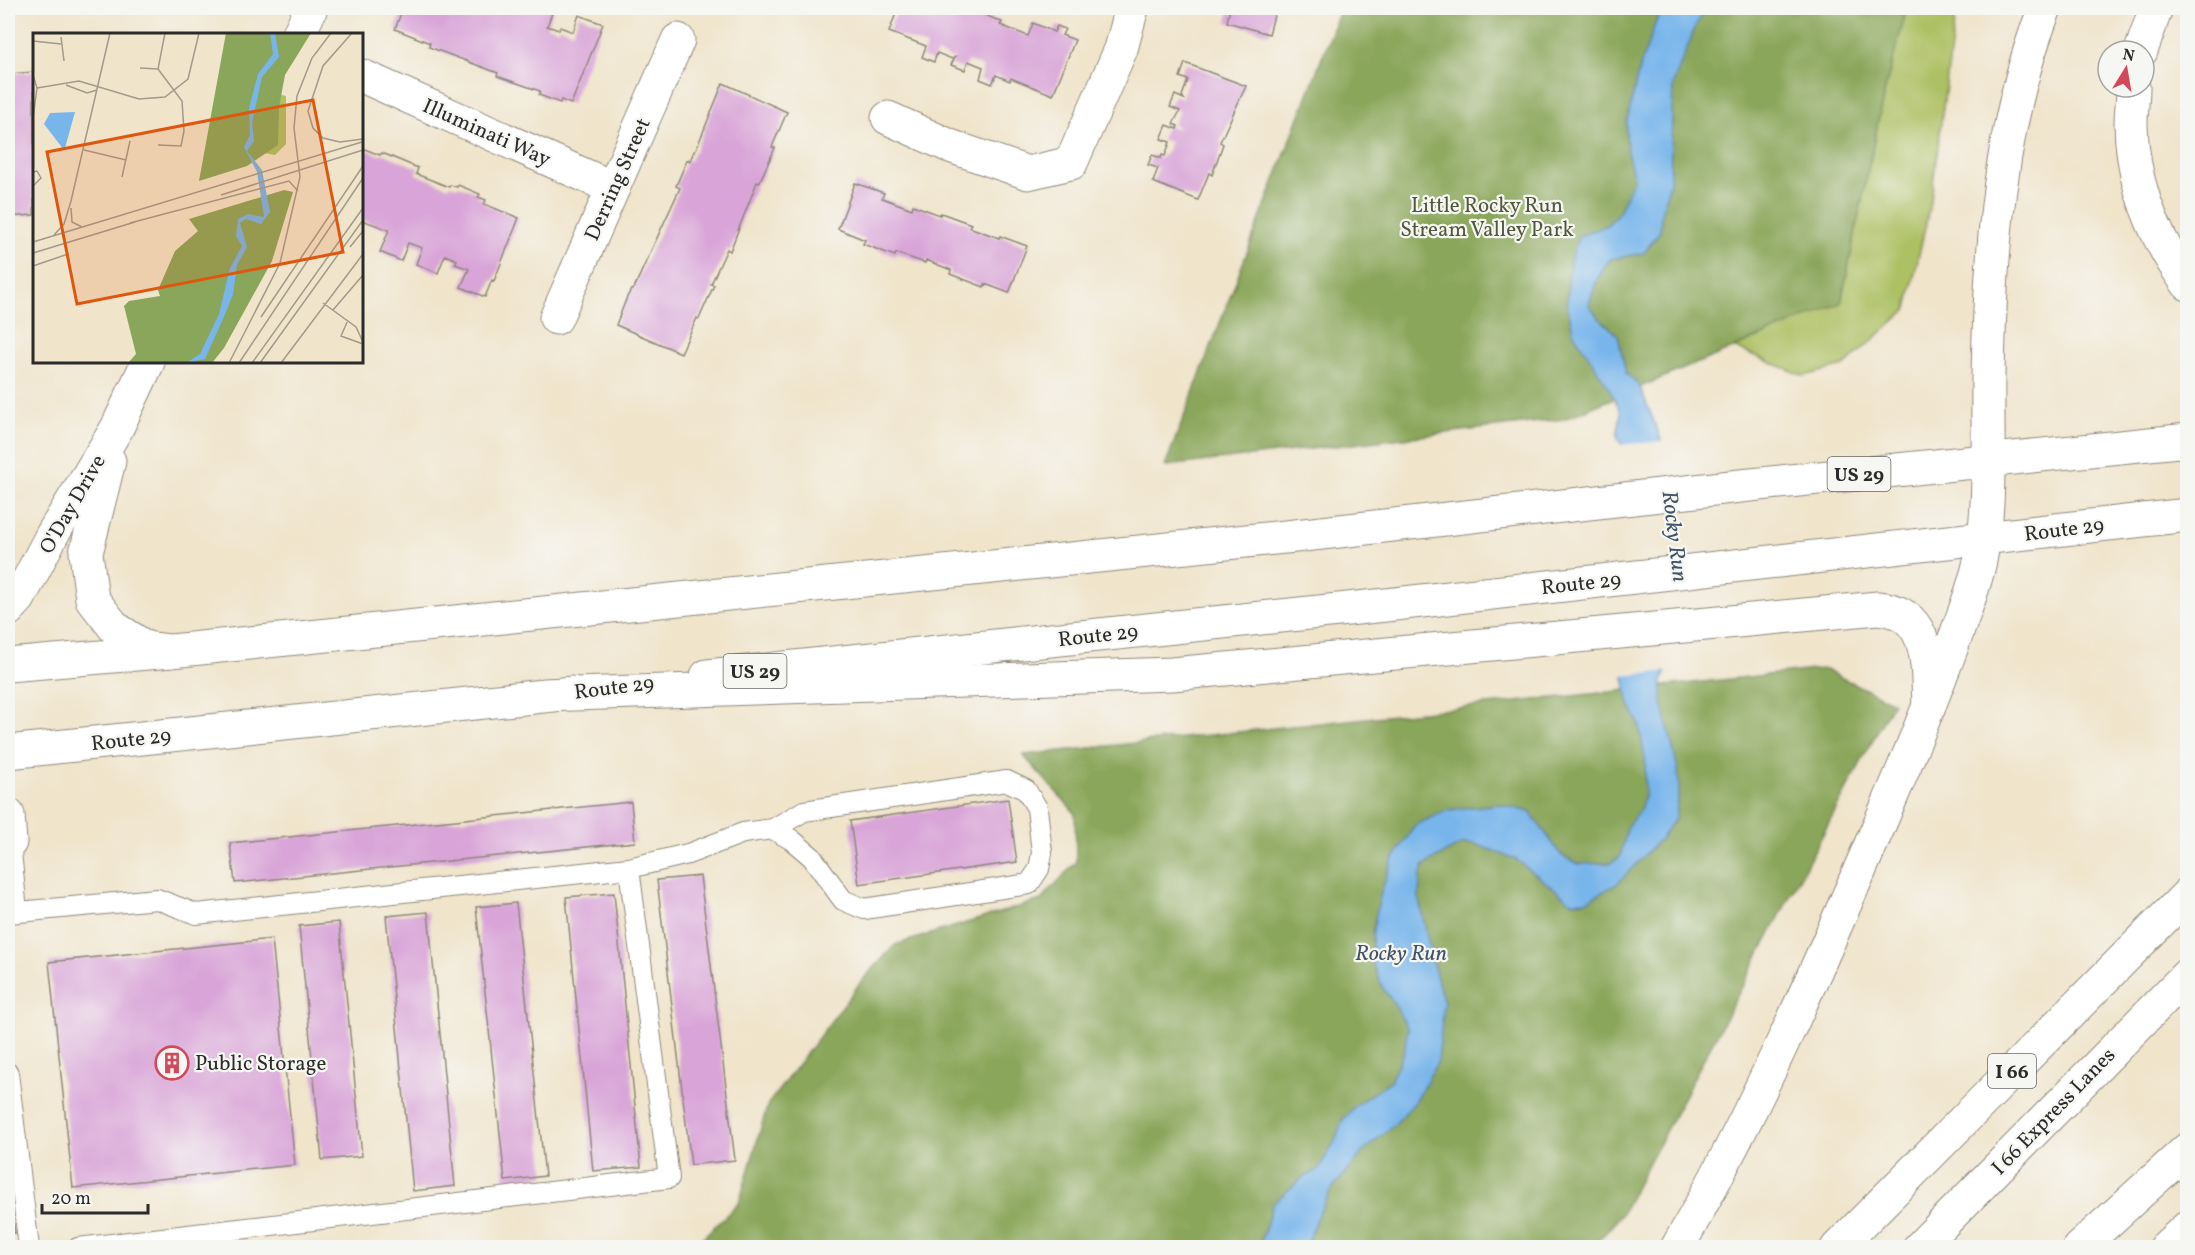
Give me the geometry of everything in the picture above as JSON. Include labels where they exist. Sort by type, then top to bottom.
[{"type":"main road","points":[[299,33],[311,8]]},
{"type":"main road","points":[[888,118],[950,146],[1028,173],[1071,163],[1121,49],[1132,8]]},
{"type":"main road","points":[[1677,1248],[1740,1130],[1829,943],[1929,707],[1972,590],[1984,539],[1988,460],[1990,283],[2000,191],[2016,103],[2036,30],[2045,8]]},
{"type":"main road","points":[[2145,39],[2156,8]]},
{"type":"main road","name":"Derring Street","points":[[556,318],[678,40]]},
{"type":"main road","name":"Illuminati Way","points":[[363,76],[614,188]]},
{"type":"main road","points":[[2132,99],[2131,124],[2137,174],[2149,217],[2172,262],[2187,284]]},
{"type":"main road","name":"O'Day Drive","points":[[8,610],[19,598],[52,535],[117,428],[148,363]]},
{"type":"main road","name":"O'Day Drive","points":[[117,428],[86,553],[92,599],[115,628],[122,633],[146,648],[171,651]]},
{"type":"main road","name":"US 29","points":[[8,665],[171,651],[1295,536],[1731,487],[2187,440]]},
{"type":"main road","name":"Route 29","points":[[8,752],[1502,592],[2187,515]]},
{"type":"main road","points":[[544,695],[1172,674],[1878,608],[1899,613],[1911,620],[1922,640],[1927,667],[1929,707]]},
{"type":"main road","name":"I 66","points":[[1837,1248],[2187,894]]},
{"type":"main road","name":"I 66 Express Lanes","points":[[1919,1248],[2187,974]]},
{"type":"main road","points":[[2079,1248],[2187,1149]]},
{"type":"main road","points":[[2165,1248],[2187,1227]]},
{"type":"lane","points":[[8,833],[12,912],[157,899],[196,914],[628,868],[688,854],[743,833],[773,829],[804,811],[1006,780],[1026,790],[1037,808],[1042,853],[1039,869],[1029,884],[864,909],[843,900],[812,857],[792,840],[773,829]]},
{"type":"lane","points":[[78,1248],[669,1178],[628,868]]},
{"type":"lane","points":[[8,1073],[29,1248]]},
{"type":"green space","name":"Little Rocky Run Stream Valley Park","points":[[1341,8],[1907,8],[1884,93],[1841,303],[1564,419],[1165,466]]},
{"type":"green space","points":[[1855,8],[1956,8],[1931,200],[1907,309],[1844,366],[1804,376],[1682,326]]},
{"type":"green space","points":[[1823,669],[1893,702],[1621,1215],[1593,1247],[692,1248],[739,1203],[768,1104],[860,983],[895,945],[1041,900],[1076,862],[1075,813],[1023,755]]},
{"type":"water","name":"Rocky Run","points":[[1661,8],[1708,8],[1697,23],[1673,84],[1670,182],[1661,214],[1660,231],[1644,253],[1610,259],[1597,280],[1589,305],[1599,318],[1618,335],[1626,373],[1639,385],[1675,473],[1685,618],[1662,682],[1662,703],[1678,769],[1679,793],[1675,819],[1662,837],[1617,884],[1586,901],[1572,902],[1515,859],[1475,844],[1462,844],[1424,865],[1420,877],[1419,900],[1444,1003],[1438,1061],[1415,1102],[1396,1123],[1364,1151],[1331,1190],[1315,1221],[1307,1247],[1259,1248],[1273,1203],[1304,1177],[1318,1170],[1334,1143],[1343,1119],[1356,1105],[1390,1081],[1404,1052],[1408,1029],[1384,990],[1371,960],[1373,928],[1381,892],[1392,861],[1415,825],[1448,810],[1499,804],[1530,812],[1562,856],[1579,864],[1610,863],[1620,857],[1628,825],[1640,810],[1645,794],[1645,759],[1639,724],[1628,701],[1624,676],[1648,615],[1639,482],[1634,466],[1617,437],[1621,412],[1609,388],[1573,332],[1567,303],[1570,262],[1579,236],[1607,225],[1619,212],[1634,178],[1627,152],[1626,125],[1639,69]]},
{"type":"pier","points":[[1665,441],[1678,473],[1688,618],[1669,671],[1621,676],[1635,630],[1645,614],[1645,597],[1636,482],[1619,445]]},
{"type":"building","points":[[403,8],[515,8],[527,12],[528,8],[554,8],[547,26],[559,30],[560,27],[573,32],[579,15],[603,24],[571,104],[561,100],[560,103],[539,95],[540,91],[497,76],[498,73],[429,47],[430,43],[395,29]]},
{"type":"building","points":[[898,8],[956,8],[969,13],[970,9],[1002,22],[1000,25],[1028,36],[1033,23],[1054,32],[1057,26],[1065,29],[1062,35],[1075,40],[1053,95],[1011,78],[1010,81],[996,75],[992,84],[980,79],[983,67],[968,61],[965,70],[951,65],[955,57],[952,59],[937,53],[934,62],[922,57],[926,46],[889,32]]},
{"type":"building","points":[[1230,8],[1276,8],[1269,34],[1227,22]]},
{"type":"building","points":[[1185,63],[1246,86],[1220,142],[1223,144],[1212,175],[1209,173],[1198,200],[1153,182],[1158,168],[1148,165],[1152,155],[1161,158],[1162,155],[1165,156],[1170,142],[1161,139],[1167,125],[1177,129],[1178,126],[1173,124],[1180,111],[1170,107],[1175,95],[1184,99],[1182,96],[1188,80],[1180,77]]},
{"type":"building","points":[[33,72],[33,215],[8,217],[8,74]]},
{"type":"building","points":[[723,83],[787,112],[772,147],[775,148],[759,183],[757,182],[730,251],[727,249],[711,284],[714,285],[699,319],[697,318],[681,353],[616,325],[627,297],[633,290],[680,188],[676,186],[687,160],[690,161],[695,152]]},
{"type":"building","points":[[363,148],[380,155],[382,153],[418,168],[416,174],[449,187],[458,185],[480,194],[478,197],[486,200],[484,204],[519,218],[494,281],[492,280],[485,297],[461,287],[469,269],[455,264],[457,260],[445,255],[438,273],[416,264],[422,248],[408,243],[401,261],[380,252],[389,230],[363,220]]},
{"type":"building","points":[[855,183],[884,193],[882,198],[912,209],[913,205],[940,215],[941,213],[971,224],[969,227],[1027,246],[1009,293],[985,284],[984,287],[950,274],[951,270],[926,260],[925,263],[896,253],[895,256],[863,244],[865,240],[838,229]]},
{"type":"building","points":[[1008,799],[1017,862],[859,884],[850,821]]},
{"type":"building","points":[[631,802],[635,842],[235,883],[230,843]]},
{"type":"building","points":[[700,876],[735,1160],[691,1165],[657,880]]},
{"type":"building","points":[[614,893],[641,1167],[593,1171],[566,897]]},
{"type":"building","points":[[516,903],[545,1176],[505,1181],[476,907]]},
{"type":"building","points":[[428,912],[455,1186],[413,1191],[386,916]]},
{"type":"building","points":[[339,922],[362,1156],[322,1160],[299,926]]},
{"type":"building","name":"Public Storage","points":[[272,939],[295,1165],[73,1188],[49,962]]},
{"type":"building","points":[[8,1189],[15,1233],[8,1234]]},
{"type":"place","name":"Public Storage","points":[[172,1063]]}]
